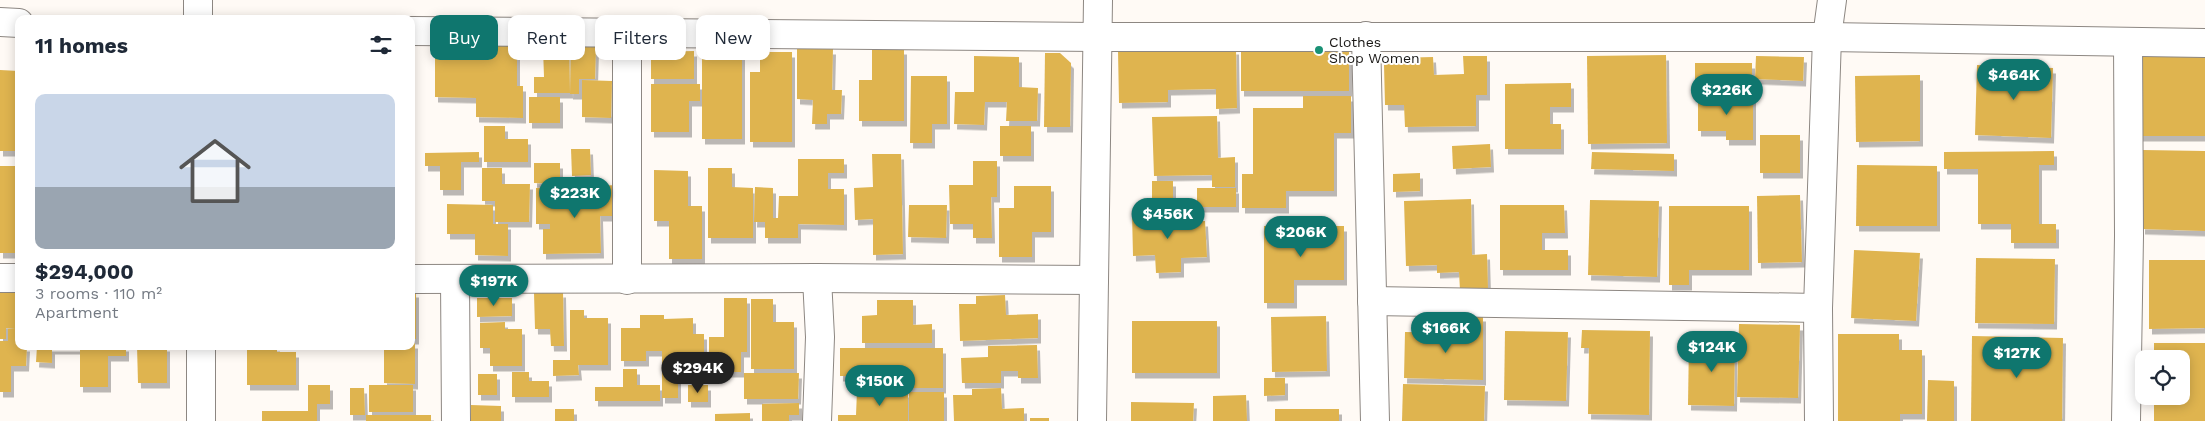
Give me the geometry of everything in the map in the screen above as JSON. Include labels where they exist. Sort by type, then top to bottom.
[{"type":"street","points":[[198,0],[198,15]]},
{"type":"street","points":[[1092,421],[1098,0]]},
{"type":"street","points":[[1819,421],[1818,308],[1827,37],[1832,0]]},
{"type":"street","points":[[0,22],[15,23]]},
{"type":"street","points":[[415,31],[595,33]]},
{"type":"street","points":[[686,33],[1096,37],[1827,37],[2205,43]]},
{"type":"street","points":[[1366,36],[1375,421]]},
{"type":"street","points":[[2126,421],[2129,236],[2128,42]]},
{"type":"street","points":[[627,280],[628,60]]},
{"type":"street","points":[[0,278],[15,278]]},
{"type":"street","points":[[415,279],[627,280],[817,278],[1094,280]]},
{"type":"street","points":[[817,278],[820,337],[817,421]]},
{"type":"street","points":[[455,279],[456,421]]},
{"type":"street","points":[[1372,301],[1818,308]]},
{"type":"street","points":[[201,350],[201,421]]},
{"type":"building","points":[[498,46],[508,46],[508,60],[517,60],[517,86],[523,86],[523,118],[476,117],[476,98],[435,97],[435,60],[498,60]]},
{"type":"building","points":[[585,47],[595,47],[595,79],[579,79],[579,94],[570,94],[571,60],[585,60]]},
{"type":"building","points":[[797,49],[833,49],[832,90],[842,90],[841,114],[827,114],[827,124],[812,124],[813,100],[797,99]]},
{"type":"building","points":[[872,49],[904,49],[904,121],[859,121],[859,80],[872,80]]},
{"type":"building","points":[[1236,49],[1237,108],[1216,109],[1216,89],[1168,90],[1168,102],[1119,103],[1118,51]]},
{"type":"building","points":[[686,51],[694,51],[694,79],[651,79],[651,60],[686,60]]},
{"type":"building","points":[[1349,51],[1349,91],[1241,91],[1241,52]]},
{"type":"building","points":[[770,52],[792,52],[792,142],[750,142],[750,72],[760,72],[760,60],[770,60]]},
{"type":"building","points":[[1045,53],[1060,53],[1071,63],[1070,127],[1044,127]]},
{"type":"building","points":[[1666,55],[1667,143],[1588,144],[1587,56]]},
{"type":"building","points":[[974,56],[1019,57],[1019,87],[1038,88],[1037,121],[1006,121],[1007,102],[985,102],[984,125],[954,124],[955,92],[974,92]]},
{"type":"building","points":[[1463,56],[1487,56],[1487,95],[1476,95],[1476,126],[1405,127],[1404,105],[1385,105],[1384,65],[1394,58],[1433,57],[1434,75],[1464,74]]},
{"type":"building","points":[[1756,56],[1804,57],[1803,81],[1755,79]]},
{"type":"building","points":[[2137,57],[2205,57],[2205,136],[2137,136]]},
{"type":"building","points":[[543,60],[569,60],[570,93],[534,93],[534,77],[544,77]]},
{"type":"building","points":[[702,60],[742,60],[742,139],[702,139]]},
{"type":"building","points":[[1695,63],[1752,63],[1752,96],[1695,96]]},
{"type":"building","points":[[1977,65],[2053,68],[2051,138],[1975,135]]},
{"type":"building","points":[[0,70],[15,71],[15,151],[0,151]]},
{"type":"building","points":[[1920,75],[1920,141],[1856,142],[1855,76]]},
{"type":"building","points":[[911,76],[947,76],[947,124],[932,124],[932,143],[910,143]]},
{"type":"building","points":[[582,80],[612,81],[611,118],[582,117]]},
{"type":"building","points":[[1571,83],[1571,107],[1550,107],[1550,124],[1561,124],[1561,149],[1505,149],[1505,84]]},
{"type":"building","points":[[651,84],[700,84],[700,101],[689,101],[689,132],[651,132]]},
{"type":"building","points":[[1303,96],[1351,96],[1351,133],[1334,133],[1334,191],[1286,191],[1286,208],[1242,208],[1242,174],[1253,174],[1253,108],[1303,108]]},
{"type":"building","points":[[529,97],[560,97],[560,123],[529,123]]},
{"type":"building","points":[[1698,97],[1753,97],[1753,140],[1726,140],[1726,131],[1698,131]]},
{"type":"building","points":[[1217,116],[1218,158],[1235,157],[1235,187],[1212,187],[1212,175],[1154,176],[1152,117]]},
{"type":"building","points":[[484,126],[505,126],[505,139],[528,139],[528,162],[484,162]]},
{"type":"building","points":[[1000,126],[1031,126],[1031,156],[1000,156]]},
{"type":"building","points":[[1760,135],[1800,135],[1800,173],[1760,173]]},
{"type":"building","points":[[1490,144],[1491,167],[1453,169],[1452,146]]},
{"type":"building","points":[[571,149],[590,149],[591,175],[572,176]]},
{"type":"building","points":[[2143,150],[2205,151],[2205,231],[2142,229]]},
{"type":"building","points":[[2054,151],[2054,165],[2039,165],[2039,224],[2056,224],[2056,243],[2011,243],[2011,224],[1978,224],[1978,169],[1944,169],[1944,152]]},
{"type":"building","points":[[479,152],[479,162],[461,162],[461,190],[440,190],[440,166],[425,166],[425,153]]},
{"type":"building","points":[[1592,152],[1674,154],[1674,171],[1591,169]]},
{"type":"building","points":[[872,154],[901,154],[903,254],[873,255],[873,219],[855,220],[854,188],[873,187]]},
{"type":"building","points":[[798,159],[844,159],[844,173],[828,173],[828,189],[844,189],[844,225],[798,224],[798,238],[765,238],[765,222],[754,222],[755,187],[773,188],[773,218],[778,218],[779,196],[798,196]]},
{"type":"building","points":[[973,161],[997,161],[997,197],[991,197],[992,238],[973,238],[973,224],[950,224],[949,185],[973,185]]},
{"type":"building","points":[[534,163],[560,163],[560,184],[534,183]]},
{"type":"building","points":[[1857,165],[1937,166],[1937,226],[1856,226]]},
{"type":"building","points":[[0,166],[15,166],[15,253],[0,253]]},
{"type":"building","points":[[482,168],[502,168],[502,184],[530,184],[529,222],[495,222],[495,201],[482,201]]},
{"type":"building","points":[[708,168],[732,168],[732,187],[753,188],[753,238],[708,238]]},
{"type":"building","points":[[654,170],[688,171],[688,206],[702,206],[702,259],[669,259],[669,221],[654,221]]},
{"type":"building","points":[[1420,173],[1420,191],[1393,192],[1393,174]]},
{"type":"building","points":[[1152,181],[1173,181],[1173,202],[1152,202]]},
{"type":"building","points":[[619,185],[620,216],[600,216],[601,253],[543,254],[543,229],[550,229],[550,224],[536,224],[536,188],[560,187],[560,204],[588,204],[588,186]]},
{"type":"building","points":[[1014,186],[1051,186],[1051,232],[1032,232],[1032,257],[999,257],[999,208],[1014,208]]},
{"type":"building","points":[[1197,188],[1236,188],[1236,207],[1197,207]]},
{"type":"building","points":[[1800,195],[1802,262],[1758,263],[1757,196]]},
{"type":"building","points":[[1471,199],[1472,255],[1487,254],[1488,289],[1460,290],[1459,272],[1437,273],[1437,265],[1406,266],[1404,201]]},
{"type":"building","points":[[1590,200],[1659,201],[1657,277],[1588,275]]},
{"type":"building","points":[[447,204],[493,205],[493,224],[508,224],[508,256],[475,255],[475,234],[447,234]]},
{"type":"building","points":[[909,205],[947,205],[946,238],[908,237]]},
{"type":"building","points":[[1500,205],[1564,205],[1565,233],[1542,233],[1542,250],[1568,250],[1568,270],[1500,270]]},
{"type":"building","points":[[1669,206],[1749,206],[1749,270],[1689,270],[1689,285],[1669,285]]},
{"type":"building","points":[[1165,212],[1166,222],[1205,221],[1207,257],[1181,258],[1181,272],[1156,273],[1155,255],[1133,256],[1132,213]]},
{"type":"building","points":[[1264,226],[1344,226],[1344,280],[1294,280],[1294,303],[1264,303]]},
{"type":"building","points":[[1854,250],[1920,253],[1916,321],[1851,318]]},
{"type":"building","points":[[1976,258],[2055,259],[2054,324],[1975,323]]},
{"type":"building","points":[[2149,260],[2205,260],[2205,328],[2149,329]]},
{"type":"building","points":[[0,286],[15,286],[15,329],[6,328],[6,339],[0,339]]},
{"type":"building","points":[[415,292],[416,292],[415,339]]},
{"type":"building","points":[[563,292],[564,346],[551,346],[550,329],[535,329],[534,293]]},
{"type":"building","points":[[1005,295],[1006,315],[1038,314],[1038,338],[960,341],[959,304],[976,304],[976,296]]},
{"type":"building","points":[[477,298],[512,298],[512,316],[477,317]]},
{"type":"building","points":[[724,298],[747,298],[747,352],[741,352],[741,372],[709,372],[709,337],[724,337]]},
{"type":"building","points":[[751,299],[773,299],[773,322],[794,322],[794,369],[751,369]]},
{"type":"building","points":[[877,300],[913,300],[913,325],[932,324],[932,343],[862,343],[862,316],[877,315]]},
{"type":"building","points":[[570,310],[584,310],[584,318],[608,318],[608,365],[578,365],[579,375],[553,376],[553,360],[570,360]]},
{"type":"building","points":[[640,315],[664,315],[664,319],[693,318],[693,334],[704,334],[704,366],[678,366],[678,398],[662,398],[662,351],[646,351],[646,361],[621,361],[621,328],[640,328]]},
{"type":"building","points":[[1326,316],[1327,371],[1272,372],[1271,317]]},
{"type":"building","points":[[1467,316],[1483,316],[1483,380],[1404,378],[1405,332],[1467,333]]},
{"type":"building","points":[[1132,321],[1217,321],[1217,373],[1132,373]]},
{"type":"building","points":[[505,322],[505,329],[522,329],[522,366],[490,366],[490,348],[480,348],[480,323]]},
{"type":"building","points":[[1739,324],[1800,325],[1798,398],[1737,397]]},
{"type":"building","points":[[8,329],[15,329],[15,350],[27,350],[26,366],[11,366],[11,392],[0,392],[0,341],[8,341]]},
{"type":"building","points":[[1582,330],[1650,331],[1649,415],[1588,414],[1589,348],[1581,348]]},
{"type":"building","points":[[1505,331],[1568,332],[1566,401],[1504,400]]},
{"type":"building","points":[[1838,334],[1899,334],[1899,350],[1922,350],[1922,414],[1900,414],[1900,421],[1838,421]]},
{"type":"building","points":[[1972,336],[2063,338],[2062,421],[1971,421]]},
{"type":"building","points":[[1689,340],[1735,341],[1734,406],[1688,405]]},
{"type":"building","points":[[2154,343],[2205,343],[2205,421],[2154,421],[2154,405],[2190,405],[2190,350],[2154,350]]},
{"type":"building","points":[[1037,345],[1038,378],[1018,378],[1018,371],[1001,371],[1001,383],[962,383],[961,358],[988,357],[988,346]]},
{"type":"building","points":[[840,348],[943,348],[943,388],[875,388],[875,376],[840,376]]},
{"type":"building","points":[[37,350],[52,350],[52,363],[36,362]]},
{"type":"building","points":[[80,350],[126,350],[126,356],[108,356],[108,387],[80,387]]},
{"type":"building","points":[[137,350],[167,350],[167,383],[138,383]]},
{"type":"building","points":[[247,350],[296,352],[296,385],[247,385]]},
{"type":"building","points":[[384,350],[415,350],[415,384],[384,383]]},
{"type":"building","points":[[623,369],[637,369],[637,385],[660,385],[660,401],[595,401],[595,387],[623,387]]},
{"type":"building","points":[[512,372],[529,372],[529,381],[549,381],[549,397],[512,397]]},
{"type":"building","points":[[744,373],[799,373],[798,399],[744,399]]},
{"type":"building","points":[[478,374],[497,374],[497,395],[478,395]]},
{"type":"building","points":[[1264,378],[1285,378],[1285,395],[1264,396]]},
{"type":"building","points":[[1928,380],[1954,381],[1954,421],[1927,421]]},
{"type":"building","points":[[1403,384],[1485,386],[1484,421],[1402,421]]},
{"type":"building","points":[[308,385],[330,385],[330,404],[317,404],[317,421],[262,421],[262,411],[308,411]]},
{"type":"building","points":[[369,385],[413,385],[413,412],[369,412]]},
{"type":"building","points":[[688,385],[708,385],[708,402],[688,402]]},
{"type":"building","points":[[350,388],[364,388],[365,415],[350,415]]},
{"type":"building","points":[[1001,388],[1002,409],[1024,408],[1024,421],[954,421],[953,395],[972,395],[972,389]]},
{"type":"building","points":[[857,391],[908,392],[908,421],[838,421],[838,415],[856,415]]},
{"type":"building","points":[[909,392],[944,392],[944,421],[909,421]]},
{"type":"building","points":[[1246,395],[1247,421],[1213,421],[1213,396]]},
{"type":"building","points":[[1131,402],[1194,403],[1193,421],[1131,421]]},
{"type":"building","points":[[799,403],[799,415],[789,415],[789,421],[762,421],[762,404]]},
{"type":"building","points":[[471,405],[501,406],[501,421],[471,421]]},
{"type":"building","points":[[555,409],[574,409],[574,421],[555,421]]},
{"type":"building","points":[[1275,409],[1339,409],[1339,421],[1275,421]]},
{"type":"building","points":[[750,413],[750,421],[715,421],[715,414]]},
{"type":"building","points":[[366,415],[431,415],[431,421],[366,421]]},
{"type":"building","points":[[1030,418],[1049,418],[1049,421],[1030,421]]},
{"type":"place","name":"Clothes Shop Women","points":[[1319,50]]}]
